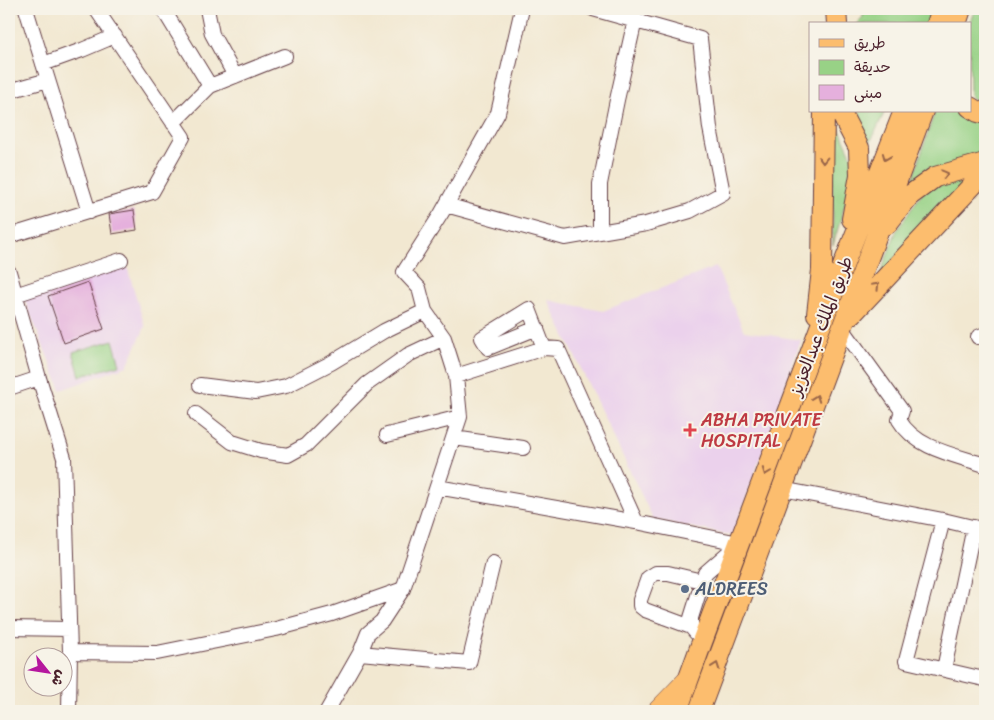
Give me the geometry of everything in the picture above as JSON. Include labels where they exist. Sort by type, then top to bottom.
[{"type":"highway","points":[[825,9],[825,22]]},
{"type":"highway","points":[[836,9],[837,22]]},
{"type":"highway","points":[[942,22],[955,16]]},
{"type":"highway","points":[[972,108],[985,114]]},
{"type":"highway","points":[[812,347],[822,270],[824,112]]},
{"type":"highway","points":[[841,112],[859,148],[860,175],[845,261]]},
{"type":"highway","name":"طريق الملك عبدالعزيز","points":[[677,711],[690,676],[696,635],[739,543],[812,347],[904,112]]},
{"type":"highway","name":"طريق الملك عبدالعزيز","points":[[702,709],[923,112]]},
{"type":"highway","points":[[873,242],[909,196],[935,177],[985,163]]},
{"type":"highway","points":[[843,325],[985,172]]},
{"type":"main road","points":[[656,711],[690,676]]},
{"type":"street","points":[[26,9],[89,212]]},
{"type":"street","points":[[9,236],[152,192],[183,138],[96,9]]},
{"type":"street","points":[[165,9],[210,86]]},
{"type":"street","points":[[207,9],[212,34],[235,76]]},
{"type":"street","points":[[327,711],[360,652],[368,633],[382,621],[403,589],[460,418],[456,376],[444,338],[425,311],[419,288],[404,272],[446,205],[498,113],[522,9]]},
{"type":"street","points":[[446,205],[566,238],[646,224],[690,211],[723,193],[710,128],[700,39],[593,9]]},
{"type":"street","points":[[600,232],[600,184],[635,20]]},
{"type":"street","points":[[43,64],[115,36]]},
{"type":"street","points":[[173,123],[210,86],[285,56]]},
{"type":"street","points":[[9,91],[48,80]]},
{"type":"street","points":[[13,291],[121,260]]},
{"type":"street","points":[[9,272],[13,291],[64,458],[70,648]]},
{"type":"street","points":[[200,385],[256,392],[286,386],[331,363],[384,331],[425,311]]},
{"type":"street","points":[[843,325],[902,411],[899,420],[905,431],[919,441],[985,465]]},
{"type":"street","points":[[537,328],[544,348]]},
{"type":"street","points":[[196,414],[232,442],[261,451],[288,455],[306,445],[367,384],[408,355],[444,338]]},
{"type":"street","points":[[456,376],[544,348],[558,349],[636,522]]},
{"type":"street","points":[[9,388],[39,378]]},
{"type":"street","points":[[387,435],[460,418]]},
{"type":"street","points":[[454,438],[523,448]]},
{"type":"street","points":[[437,487],[636,522],[739,543]]},
{"type":"street","points":[[782,489],[980,528],[944,669]]},
{"type":"street","points":[[943,520],[906,660],[984,679],[985,675]]},
{"type":"street","points":[[696,635],[691,618],[705,572],[739,543]]},
{"type":"street","points":[[360,652],[469,662],[493,563]]},
{"type":"street","points":[[696,635],[645,610],[640,606],[640,600],[648,578],[656,573],[668,573],[702,581]]},
{"type":"street","points":[[72,652],[157,653],[276,629],[332,614],[403,589]]},
{"type":"street","points":[[9,628],[69,629]]},
{"type":"street","points":[[69,698],[69,711]]},
{"type":"shaded area","points":[[126,263],[145,327],[127,366],[61,390],[23,296]]},
{"type":"shaded area","name":"ABHA PRIVATE HOSPITAL","points":[[716,267],[744,331],[801,340],[733,536],[653,519],[548,300],[603,311]]},
{"type":"green space","points":[[863,9],[936,9],[932,22],[858,22],[863,17]]},
{"type":"green space","points":[[975,9],[985,9],[985,107],[980,106],[972,98],[972,22],[970,22]]},
{"type":"green space","points":[[852,112],[885,112],[868,147]]},
{"type":"green space","points":[[935,112],[967,112],[985,122],[985,158],[910,188]]},
{"type":"green space","points":[[832,113],[853,159],[854,174],[833,245]]},
{"type":"green space","points":[[981,171],[880,275],[896,232],[927,186]]},
{"type":"green space","points":[[113,340],[120,365],[80,376],[73,352]]},
{"type":"building","points":[[134,210],[137,230],[112,234],[109,214]]},
{"type":"building","points":[[88,282],[104,329],[64,343],[48,296]]},
{"type":"place","name":"ABHA PRIVATE HOSPITAL","points":[[690,430]]},
{"type":"place","name":"ALDREES","points":[[685,589]]}]
